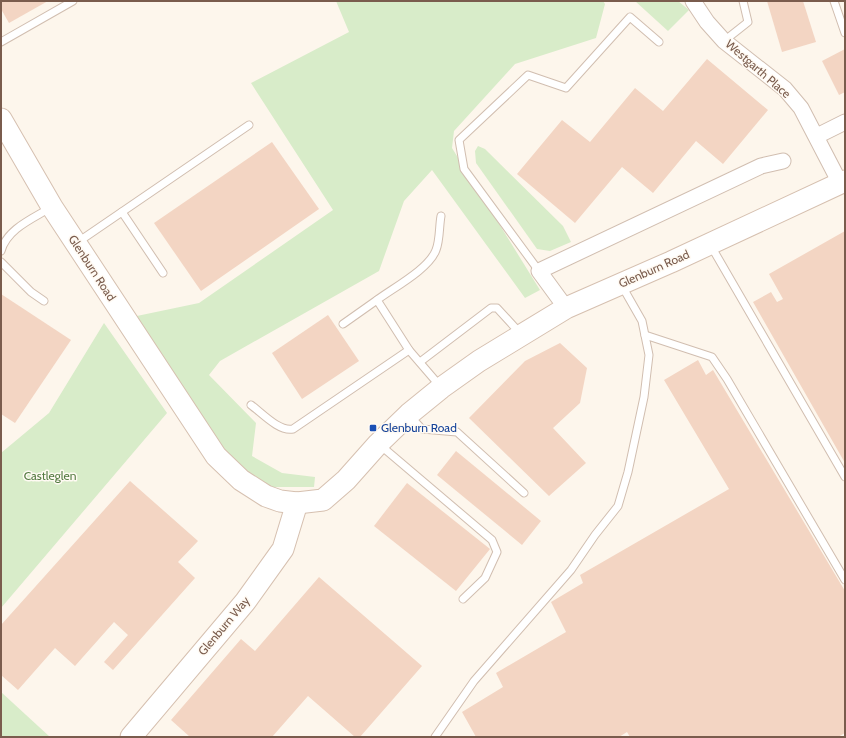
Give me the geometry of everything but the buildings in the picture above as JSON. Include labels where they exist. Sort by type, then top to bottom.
[{"type":"street","name":"Westgarth Place","points":[[693,1],[707,22],[724,40],[785,89],[801,108],[842,182]]},
{"type":"street","name":"Glenburn Road","points":[[1,119],[52,207],[216,456],[241,480],[266,496],[296,503],[324,500],[346,480],[378,444],[409,414],[479,361],[566,308],[710,244],[842,182]]},
{"type":"street","points":[[817,136],[845,122]]},
{"type":"street","points":[[566,308],[539,271],[761,166],[783,161]]},
{"type":"street","name":"Glenburn Way","points":[[131,737],[245,602],[283,549],[296,503]]},
{"type":"lane","points":[[1,42],[73,1]]},
{"type":"lane","points":[[724,40],[748,22],[743,1]]},
{"type":"lane","points":[[834,1],[845,33]]},
{"type":"lane","points":[[539,271],[464,169],[459,140],[528,75],[566,88],[630,17],[659,42]]},
{"type":"lane","points":[[76,243],[249,125]]},
{"type":"lane","points":[[1,251],[4,240],[18,227],[52,207]]},
{"type":"lane","points":[[122,212],[163,273]]},
{"type":"lane","points":[[343,324],[424,266],[431,259],[436,250],[441,216]]},
{"type":"lane","points":[[710,244],[845,478]]},
{"type":"lane","points":[[1,262],[31,292],[44,301]]},
{"type":"lane","points":[[435,737],[474,681],[571,570],[595,535],[618,506],[628,472],[644,398],[649,355],[642,321],[621,284]]},
{"type":"lane","points":[[377,300],[409,350],[442,388]]},
{"type":"lane","points":[[420,362],[492,308],[497,308],[522,335]]},
{"type":"lane","points":[[646,335],[712,357],[727,379],[845,580]]},
{"type":"lane","points":[[251,405],[280,427],[288,430],[293,429],[409,350]]},
{"type":"lane","points":[[409,414],[422,429],[457,432],[524,493]]},
{"type":"lane","points":[[378,444],[492,540],[497,552],[485,578],[463,599]]},
{"type":"green space","points":[[336,1],[603,1],[605,4],[596,38],[515,64],[454,131],[452,148],[540,290],[525,298],[432,170],[404,201],[379,271],[220,361],[209,375],[256,423],[252,456],[282,473],[315,477],[314,487],[271,487],[230,461],[132,317],[199,303],[333,210],[251,83],[349,32]]},
{"type":"green space","points":[[635,1],[678,1],[689,10],[668,31]]},
{"type":"green space","points":[[478,146],[485,149],[563,226],[571,242],[550,251],[537,249],[476,163],[475,151]]},
{"type":"green space","name":"Castleglen","points":[[104,323],[167,413],[1,608],[1,453],[49,413]]},
{"type":"green space","points":[[1,692],[50,737],[1,737]]},
{"type":"place","name":"Glenburn Road","points":[[373,428]]}]
